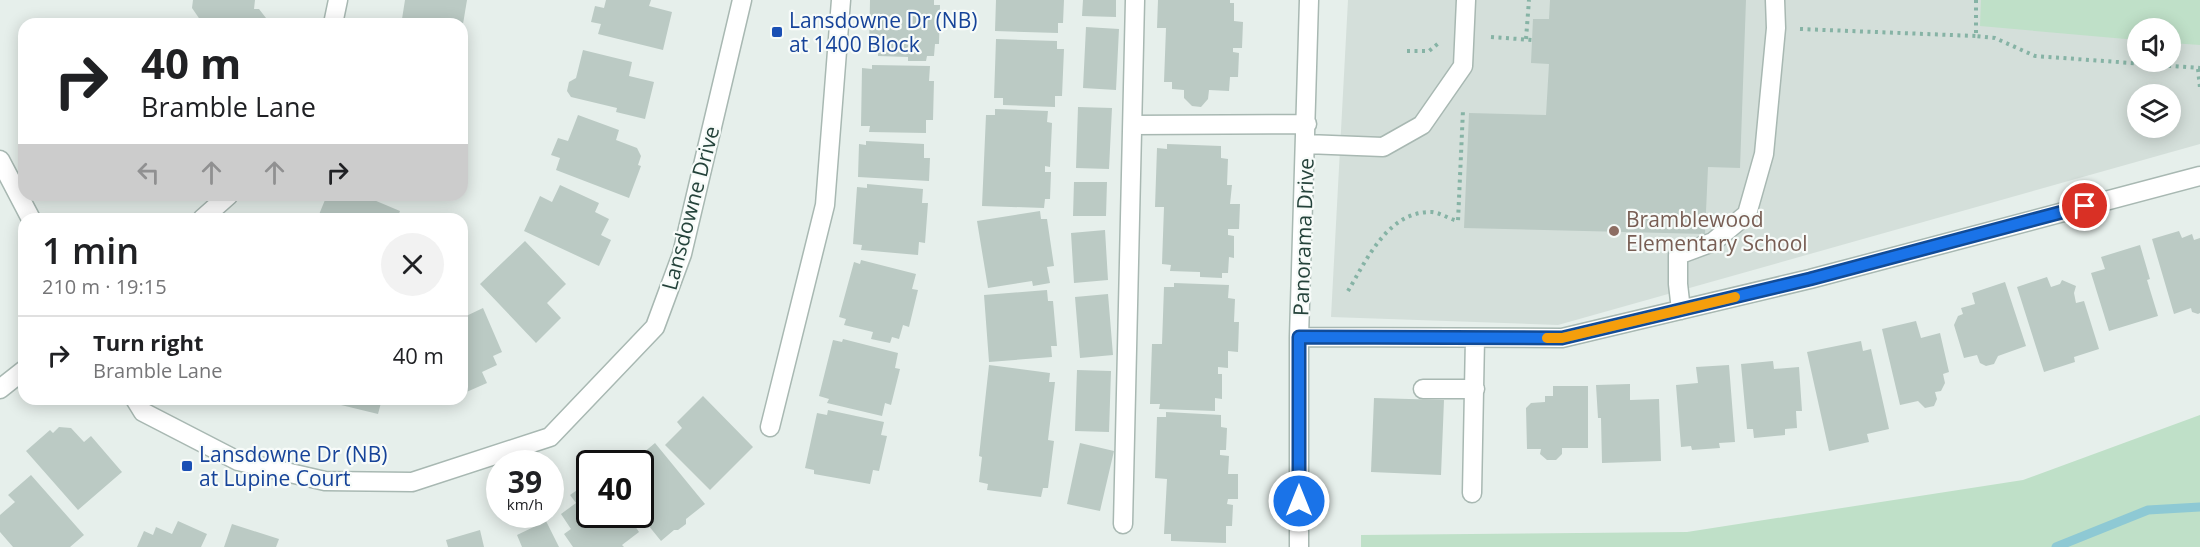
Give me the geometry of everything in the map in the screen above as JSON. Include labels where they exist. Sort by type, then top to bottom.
[{"type":"street","points":[[334,18],[338,0]]},
{"type":"street","name":"Lansdowne Drive","points":[[139,405],[143,412],[238,461],[325,481],[412,482],[550,437],[655,327],[682,254],[742,0]]},
{"type":"street","points":[[770,426],[825,204],[841,0]]},
{"type":"street","points":[[1123,524],[1135,0]]},
{"type":"street","name":"Panorama Drive","points":[[1299,547],[1299,337],[1309,0]]},
{"type":"street","points":[[1306,144],[1383,147],[1422,125],[1463,66],[1466,0]]},
{"type":"street","points":[[1681,310],[1677,255],[1713,242],[1748,214],[1764,154],[1776,28],[1775,0]]},
{"type":"street","points":[[1133,125],[1307,124]]},
{"type":"street","points":[[0,160],[18,194]]},
{"type":"street","points":[[1299,337],[1562,338],[1810,279],[2200,176]]},
{"type":"street","points":[[209,213],[222,201]]},
{"type":"street","points":[[1472,493],[1475,338]]},
{"type":"street","points":[[0,389],[18,375]]},
{"type":"street","points":[[1423,389],[1475,389]]},
{"type":"path","points":[[1491,36],[1529,40],[1529,0]]},
{"type":"path","points":[[1976,0],[1976,36]]},
{"type":"path","points":[[1776,28],[1995,38],[2035,56],[2199,68],[2200,88]]},
{"type":"path","points":[[1407,51],[1429,51],[1447,35]]},
{"type":"path","points":[[1348,291],[1385,233],[1402,218],[1431,212],[1458,221],[1464,103]]},
{"type":"shaded area","name":"Bramblewood Elementary School","points":[[1348,0],[2200,0],[2200,144],[1558,325],[1331,317]]},
{"type":"green space","points":[[1981,0],[2200,0],[2200,45],[2181,44],[2181,18],[2127,18],[2127,39],[1980,26]]},
{"type":"green space","points":[[2200,415],[2200,547],[1361,547],[1361,535],[1687,532],[2023,480]]},
{"type":"building","points":[[193,0],[255,0],[254,9],[259,9],[266,18],[199,18],[192,8]]},
{"type":"building","points":[[405,0],[467,0],[464,18],[402,18]]},
{"type":"building","points":[[606,0],[651,0],[649,6],[672,12],[663,50],[598,34],[601,24],[591,22],[595,6],[604,8]]},
{"type":"building","points":[[870,0],[934,0],[934,5],[940,5],[939,44],[935,44],[934,56],[927,56],[926,61],[908,61],[908,57],[878,56],[878,51],[869,51]]},
{"type":"building","points":[[996,0],[1064,0],[1063,23],[1058,23],[1058,33],[995,31]]},
{"type":"building","points":[[1083,0],[1116,0],[1116,17],[1082,16]]},
{"type":"building","points":[[1158,0],[1230,0],[1230,3],[1234,3],[1234,21],[1243,22],[1242,48],[1233,48],[1233,52],[1239,53],[1238,77],[1230,77],[1229,91],[1209,90],[1208,99],[1201,107],[1192,106],[1184,98],[1184,90],[1172,89],[1172,82],[1164,82],[1166,28],[1157,28]]},
{"type":"building","points":[[1550,0],[1746,0],[1740,168],[1708,167],[1705,234],[1464,228],[1469,113],[1546,115],[1549,64],[1531,63],[1533,19],[1549,19]]},
{"type":"building","points":[[1086,27],[1119,29],[1116,90],[1083,88]]},
{"type":"building","points":[[996,39],[1057,41],[1057,49],[1064,49],[1062,96],[1055,96],[1055,107],[1003,105],[1003,98],[994,98]]},
{"type":"building","points":[[583,50],[632,62],[629,76],[654,82],[645,119],[616,112],[617,108],[571,97],[567,91],[569,82],[576,78]]},
{"type":"building","points":[[872,65],[930,66],[929,81],[934,81],[933,120],[926,120],[926,133],[869,132],[870,126],[861,126],[862,68],[872,69]]},
{"type":"building","points":[[1078,107],[1112,108],[1109,169],[1076,168]]},
{"type":"building","points":[[995,109],[1048,111],[1047,122],[1052,123],[1050,167],[1045,166],[1045,172],[1051,172],[1050,199],[1045,199],[1044,208],[982,206],[986,115],[995,115]]},
{"type":"building","points":[[578,115],[619,130],[616,140],[637,148],[641,156],[638,165],[641,166],[629,198],[556,170],[560,158],[551,155],[558,138],[568,141]]},
{"type":"building","points":[[866,141],[924,144],[924,158],[930,158],[929,181],[858,177],[859,144],[866,145]]},
{"type":"building","points":[[1167,144],[1221,146],[1221,158],[1228,159],[1227,185],[1232,185],[1230,204],[1240,204],[1239,229],[1228,229],[1228,235],[1234,236],[1234,258],[1229,257],[1228,273],[1222,273],[1222,278],[1200,277],[1200,272],[1170,271],[1171,265],[1162,264],[1164,207],[1155,207],[1157,148],[1167,149]]},
{"type":"building","points":[[1074,182],[1107,182],[1106,216],[1073,216]]},
{"type":"building","points":[[867,184],[923,189],[922,203],[928,203],[925,243],[919,242],[918,255],[861,250],[862,245],[853,244],[857,187],[867,188]]},
{"type":"building","points":[[560,185],[599,203],[595,212],[609,219],[601,235],[611,240],[599,266],[524,231],[540,196],[552,202]]},
{"type":"building","points":[[325,201],[376,201],[400,211],[399,213],[320,213]]},
{"type":"building","points":[[1040,211],[1041,219],[1047,219],[1054,266],[1047,267],[1050,283],[1033,286],[1032,281],[988,288],[977,221]]},
{"type":"building","points":[[1105,230],[1108,280],[1074,283],[1071,233]]},
{"type":"building","points":[[2179,231],[2182,238],[2192,234],[2194,240],[2200,238],[2200,313],[2198,314],[2192,312],[2191,308],[2174,314],[2152,239]]},
{"type":"building","points":[[525,241],[566,284],[547,303],[561,318],[536,343],[480,284]]},
{"type":"building","points":[[2140,245],[2150,279],[2147,280],[2158,316],[2109,331],[2091,273],[2105,269],[2101,257]]},
{"type":"building","points":[[861,260],[916,274],[912,289],[918,290],[909,327],[903,325],[899,339],[892,337],[890,343],[871,339],[873,332],[844,325],[846,319],[839,317],[854,262],[860,264]]},
{"type":"building","points":[[2047,277],[2051,287],[2060,284],[2062,280],[2076,286],[2074,293],[2076,303],[2084,301],[2099,349],[2074,357],[2075,362],[2044,372],[2017,287]]},
{"type":"building","points":[[2005,282],[2026,346],[1998,356],[1994,364],[1986,366],[1980,363],[1977,355],[1964,358],[1954,325],[1958,316],[1963,314],[1961,308],[1975,304],[1972,293]]},
{"type":"building","points":[[1174,283],[1229,285],[1228,298],[1235,299],[1234,322],[1239,322],[1238,352],[1228,351],[1228,368],[1218,367],[1218,374],[1222,374],[1222,399],[1215,398],[1215,411],[1159,409],[1160,404],[1150,404],[1152,344],[1162,344],[1164,287],[1174,287]]},
{"type":"building","points":[[1047,290],[1048,301],[1053,301],[1057,346],[1051,346],[1052,357],[989,362],[984,295]]},
{"type":"building","points":[[1108,294],[1113,355],[1080,358],[1075,297]]},
{"type":"building","points":[[483,308],[502,352],[493,356],[497,365],[482,372],[487,383],[468,391],[468,315]]},
{"type":"building","points":[[1916,321],[1921,338],[1940,333],[1949,372],[1943,374],[1945,383],[1941,391],[1935,392],[1937,399],[1934,406],[1925,408],[1918,401],[1900,405],[1882,329]]},
{"type":"building","points":[[843,339],[898,353],[895,368],[900,369],[891,405],[885,403],[882,416],[827,403],[829,399],[819,396],[833,340],[842,342]]},
{"type":"building","points":[[1861,341],[1863,351],[1871,349],[1889,429],[1867,434],[1869,442],[1829,451],[1807,352]]},
{"type":"building","points":[[1773,361],[1774,369],[1799,367],[1802,411],[1796,411],[1797,428],[1785,429],[1785,435],[1754,438],[1753,429],[1747,429],[1741,364]]},
{"type":"building","points":[[989,365],[1050,373],[1049,382],[1055,382],[1048,440],[1054,441],[1048,488],[1043,488],[1041,497],[987,490],[988,484],[979,482],[982,457],[979,456]]},
{"type":"building","points":[[1729,365],[1735,442],[1719,443],[1720,448],[1692,450],[1691,446],[1681,447],[1676,385],[1698,383],[1696,367]]},
{"type":"building","points":[[1077,370],[1111,371],[1109,432],[1075,431]]},
{"type":"building","points":[[1630,384],[1630,400],[1659,399],[1661,461],[1602,463],[1601,418],[1598,418],[1596,385]]},
{"type":"building","points":[[1553,386],[1588,386],[1588,448],[1562,448],[1562,454],[1556,460],[1547,460],[1540,454],[1541,449],[1527,449],[1526,408],[1531,403],[1545,402],[1545,396],[1553,396]]},
{"type":"building","points":[[703,396],[753,447],[710,490],[665,445],[682,428],[677,422]]},
{"type":"building","points":[[1374,398],[1444,400],[1441,475],[1371,472]]},
{"type":"building","points":[[341,405],[380,405],[378,414]]},
{"type":"building","points":[[828,410],[884,422],[881,435],[887,436],[879,471],[873,470],[870,484],[814,474],[814,470],[805,468],[817,413],[827,415]]},
{"type":"building","points":[[1166,412],[1221,415],[1221,427],[1227,428],[1226,450],[1220,450],[1220,455],[1229,456],[1228,474],[1238,474],[1238,499],[1228,499],[1227,504],[1233,505],[1232,526],[1226,526],[1226,543],[1171,541],[1171,534],[1164,534],[1167,479],[1155,478],[1157,417],[1166,417]]},
{"type":"building","points":[[59,427],[71,428],[84,442],[91,436],[122,472],[78,510],[26,451],[50,430],[53,433]]},
{"type":"building","points":[[655,443],[705,504],[686,519],[686,524],[661,541],[650,528],[654,528],[654,450],[647,450]]},
{"type":"building","points":[[1080,443],[1114,451],[1100,511],[1067,504]]},
{"type":"building","points":[[31,475],[84,535],[70,547],[13,547],[0,532],[0,515],[15,502],[8,495]]},
{"type":"building","points":[[576,491],[576,503],[570,495]]},
{"type":"building","points":[[576,503],[576,528],[636,528],[639,532],[622,545],[624,547],[573,547],[564,534],[571,529],[564,518],[564,512]]},
{"type":"building","points":[[178,521],[207,534],[201,547],[137,547],[144,531],[153,535],[156,527],[172,534]]},
{"type":"building","points":[[232,524],[279,539],[276,547],[224,547]]},
{"type":"building","points":[[532,528],[550,528],[559,547],[522,547],[517,535]]},
{"type":"building","points":[[480,530],[484,547],[448,547],[446,540]]},
{"type":"waterway","points":[[2056,547],[2148,510],[2200,507]]},
{"type":"slow traffic","points":[[1547,338],[1562,338],[1735,297]]},
{"type":"place","name":"Lansdowne Dr (NB) at 1400 Block","points":[[777,32]]},
{"type":"place","name":"Bramblewood Elementary School","points":[[1614,231]]},
{"type":"place","name":"Lansdowne Dr (NB) at Lupine Court","points":[[187,466]]},
{"type":"route","points":[[1299,501],[1299,337],[1562,338],[1810,279],[2085,206]]}]
